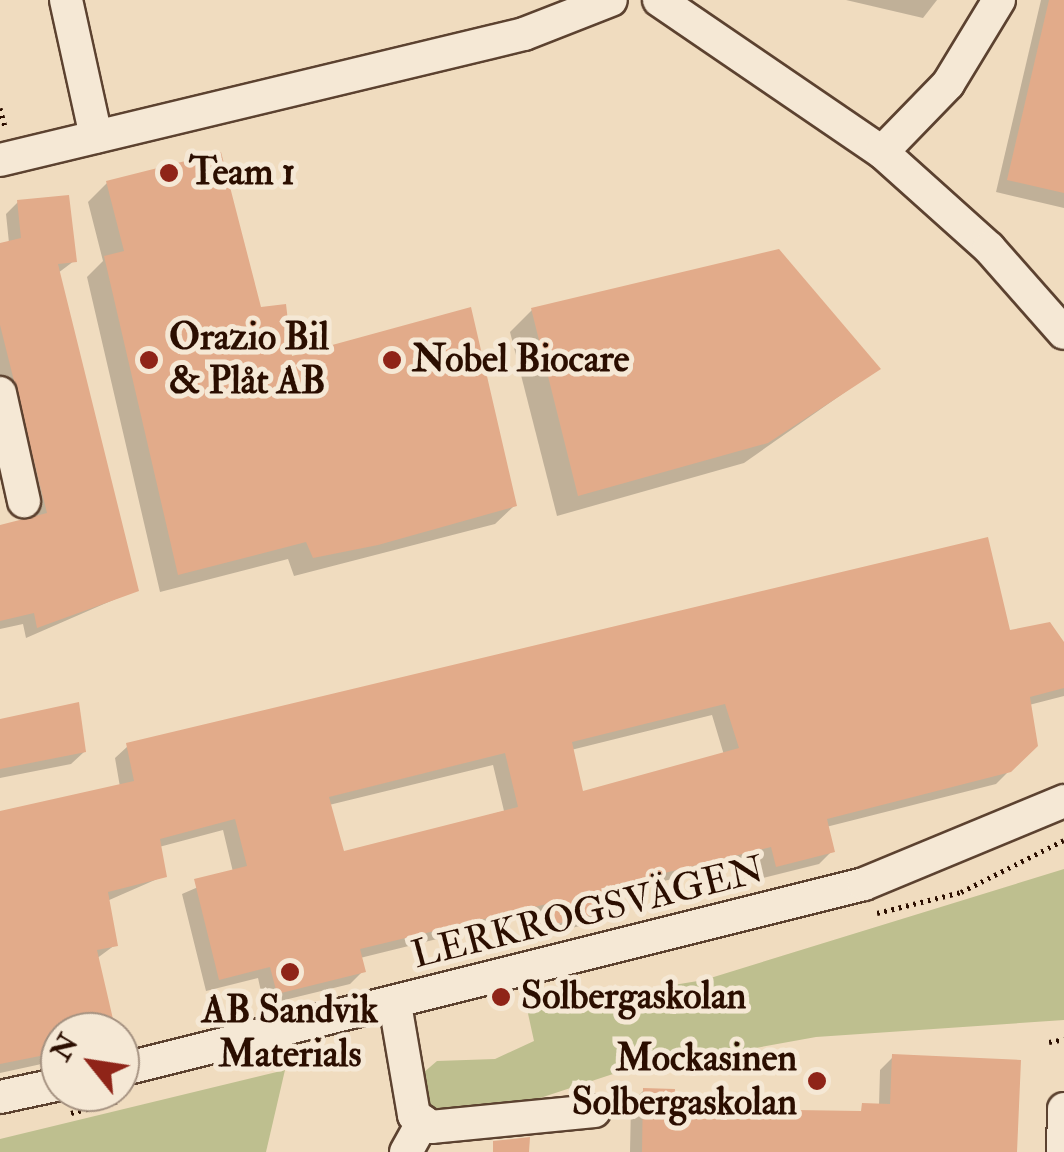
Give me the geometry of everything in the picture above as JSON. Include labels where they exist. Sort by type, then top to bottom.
[{"type":"street","points":[[66,0],[96,137]]},
{"type":"street","points":[[0,160],[610,0]]},
{"type":"street","points":[[659,0],[882,152],[989,248],[1064,333]]},
{"type":"street","points":[[882,152],[958,71],[998,0]]},
{"type":"street","points":[[0,393],[24,501]]},
{"type":"street","name":"LERKROGSVÄGEN","points":[[140,1065],[864,884],[1064,800]]},
{"type":"street","points":[[395,1004],[414,1115],[423,1121],[594,1112]]},
{"type":"street","points":[[0,1097],[40,1088]]},
{"type":"street","points":[[1063,1152],[1064,1108]]},
{"type":"street","points":[[406,1152],[423,1121]]},
{"type":"path","points":[[0,108],[5,127]]},
{"type":"path","points":[[1049,1042],[1064,1039]]},
{"type":"green space","points":[[1064,869],[1064,1020],[816,1037],[613,1074],[537,1099],[440,1113],[426,1103],[423,1073],[437,1061],[495,1059],[534,1041],[527,1009],[704,980]]},
{"type":"green space","points":[[285,1070],[266,1152],[0,1152],[0,1139],[112,1112],[140,1112],[140,1105]]},
{"type":"building","points":[[1049,0],[1064,0],[1064,193],[1007,180]]},
{"type":"building","points":[[221,152],[261,307],[286,304],[292,356],[471,307],[517,506],[378,545],[313,558],[306,542],[178,575],[104,256],[124,251],[106,181]]},
{"type":"building","points":[[69,195],[77,262],[58,264],[139,591],[37,628],[34,613],[0,621],[0,525],[47,513],[0,325],[0,243],[21,238],[17,200]]},
{"type":"building","points":[[779,249],[881,369],[768,443],[578,496],[531,308]]},
{"type":"building","points":[[988,537],[1010,630],[1050,622],[1064,642],[1064,688],[1030,697],[1038,746],[1011,772],[827,819],[835,852],[776,867],[771,847],[607,887],[612,910],[556,924],[551,903],[360,949],[366,972],[277,994],[270,967],[219,980],[194,879],[247,866],[235,819],[160,839],[167,877],[108,892],[118,946],[97,950],[111,1012],[40,1012],[40,1056],[0,1064],[0,811],[134,781],[126,743]],"holes":[[[725,704],[739,748],[583,791],[572,742]],[[505,753],[518,807],[344,851],[329,797]]]},
{"type":"building","points":[[79,702],[86,752],[0,769],[0,719]]},
{"type":"building","points":[[892,1054],[1021,1060],[1017,1152],[642,1152],[643,1088],[675,1089],[675,1108],[861,1111],[862,1103],[890,1104]]},
{"type":"building","points":[[530,1137],[529,1152],[493,1152],[493,1141]]},
{"type":"place","name":"Team 1","points":[[169,173]]},
{"type":"place","name":"Orazio Bil & Plåt AB","points":[[149,360]]},
{"type":"place","name":"Nobel Biocare","points":[[392,360]]},
{"type":"place","name":"AB Sandvik Materials","points":[[290,972]]},
{"type":"place","name":"Solbergaskolan","points":[[501,997]]},
{"type":"place","name":"Mockasinen Solbergaskolan","points":[[817,1081]]}]
